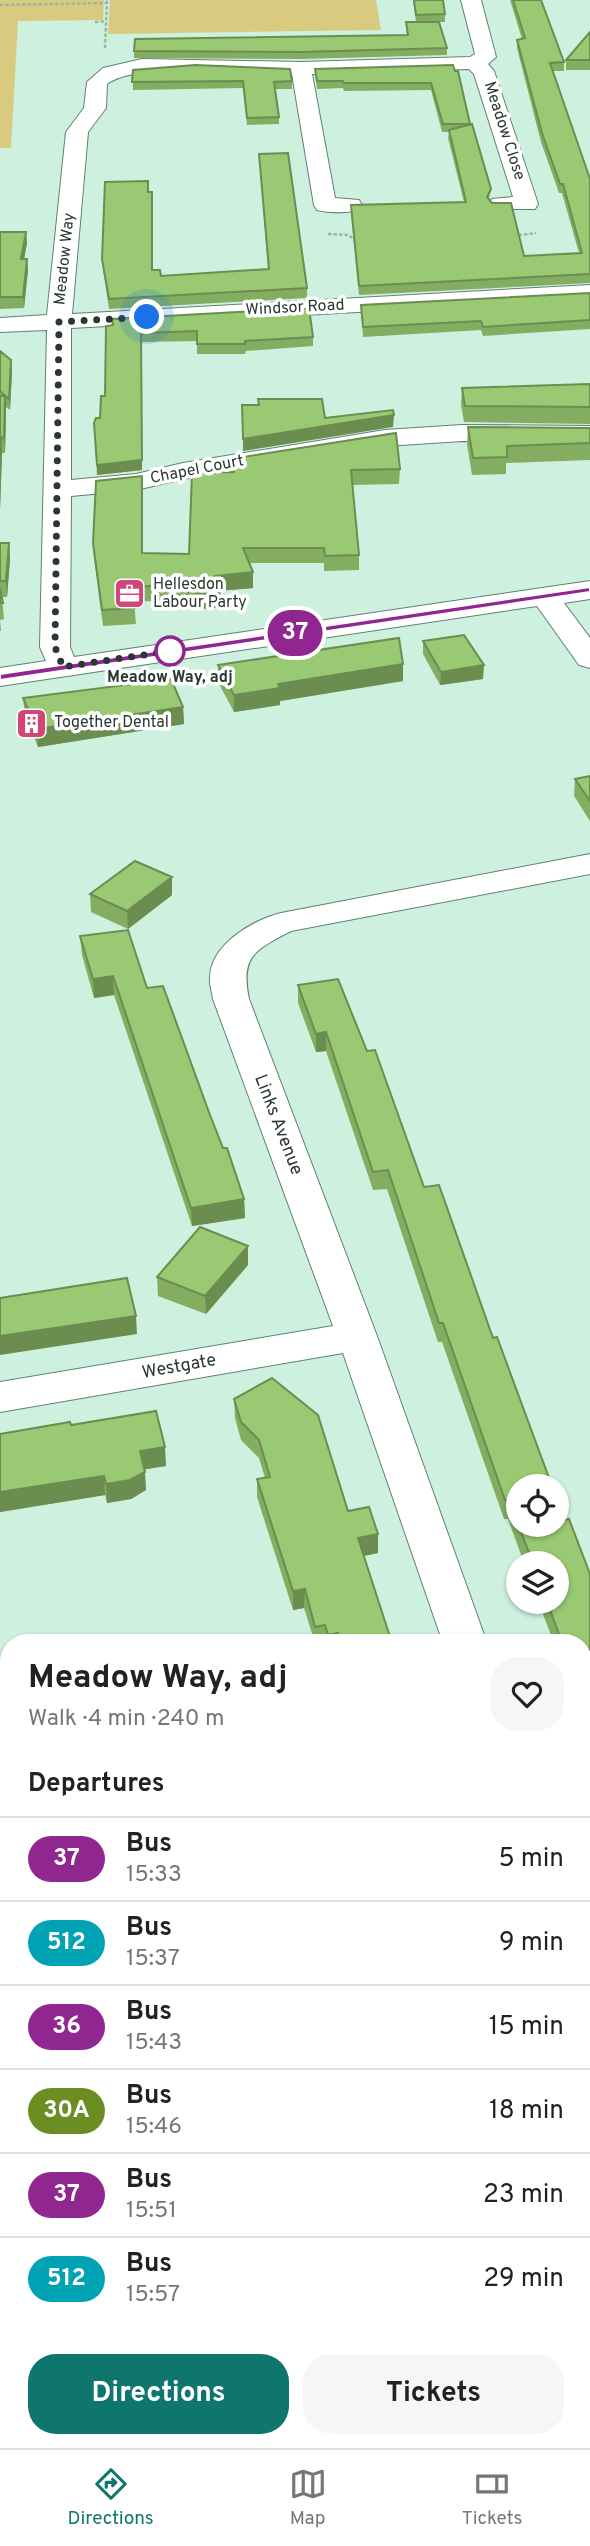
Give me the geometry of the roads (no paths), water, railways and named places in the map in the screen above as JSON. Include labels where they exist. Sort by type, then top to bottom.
[{"type":"street","points":[[471,0],[485,57],[474,63]]},
{"type":"street","name":"Meadow Way","points":[[63,667],[55,647],[59,322],[77,132],[95,108],[97,82],[104,66],[301,68],[474,63]]},
{"type":"street","name":"Meadow Close","points":[[474,63],[484,71],[531,217],[500,204]]},
{"type":"street","points":[[301,68],[327,219],[351,205]]},
{"type":"street","name":"Windsor Road","points":[[0,325],[590,292]]},
{"type":"street","name":"Chapel Court","points":[[56,489],[136,482],[183,471],[385,438],[462,433],[590,434]]},
{"type":"street","points":[[0,677],[590,590]]},
{"type":"street","points":[[545,597],[590,659]]},
{"type":"street","name":"Links Avenue","points":[[462,1634],[357,1336],[231,999],[226,974],[236,956],[255,936],[281,923],[590,864]]},
{"type":"street","name":"Westgate","points":[[0,1397],[357,1336]]},
{"type":"place","name":"Hellesdon Labour Party","points":[[130,594]]},
{"type":"place","name":"Meadow Way, adj","points":[[170,651]]},
{"type":"place","name":"Together Dental","points":[[31,723]]}]
